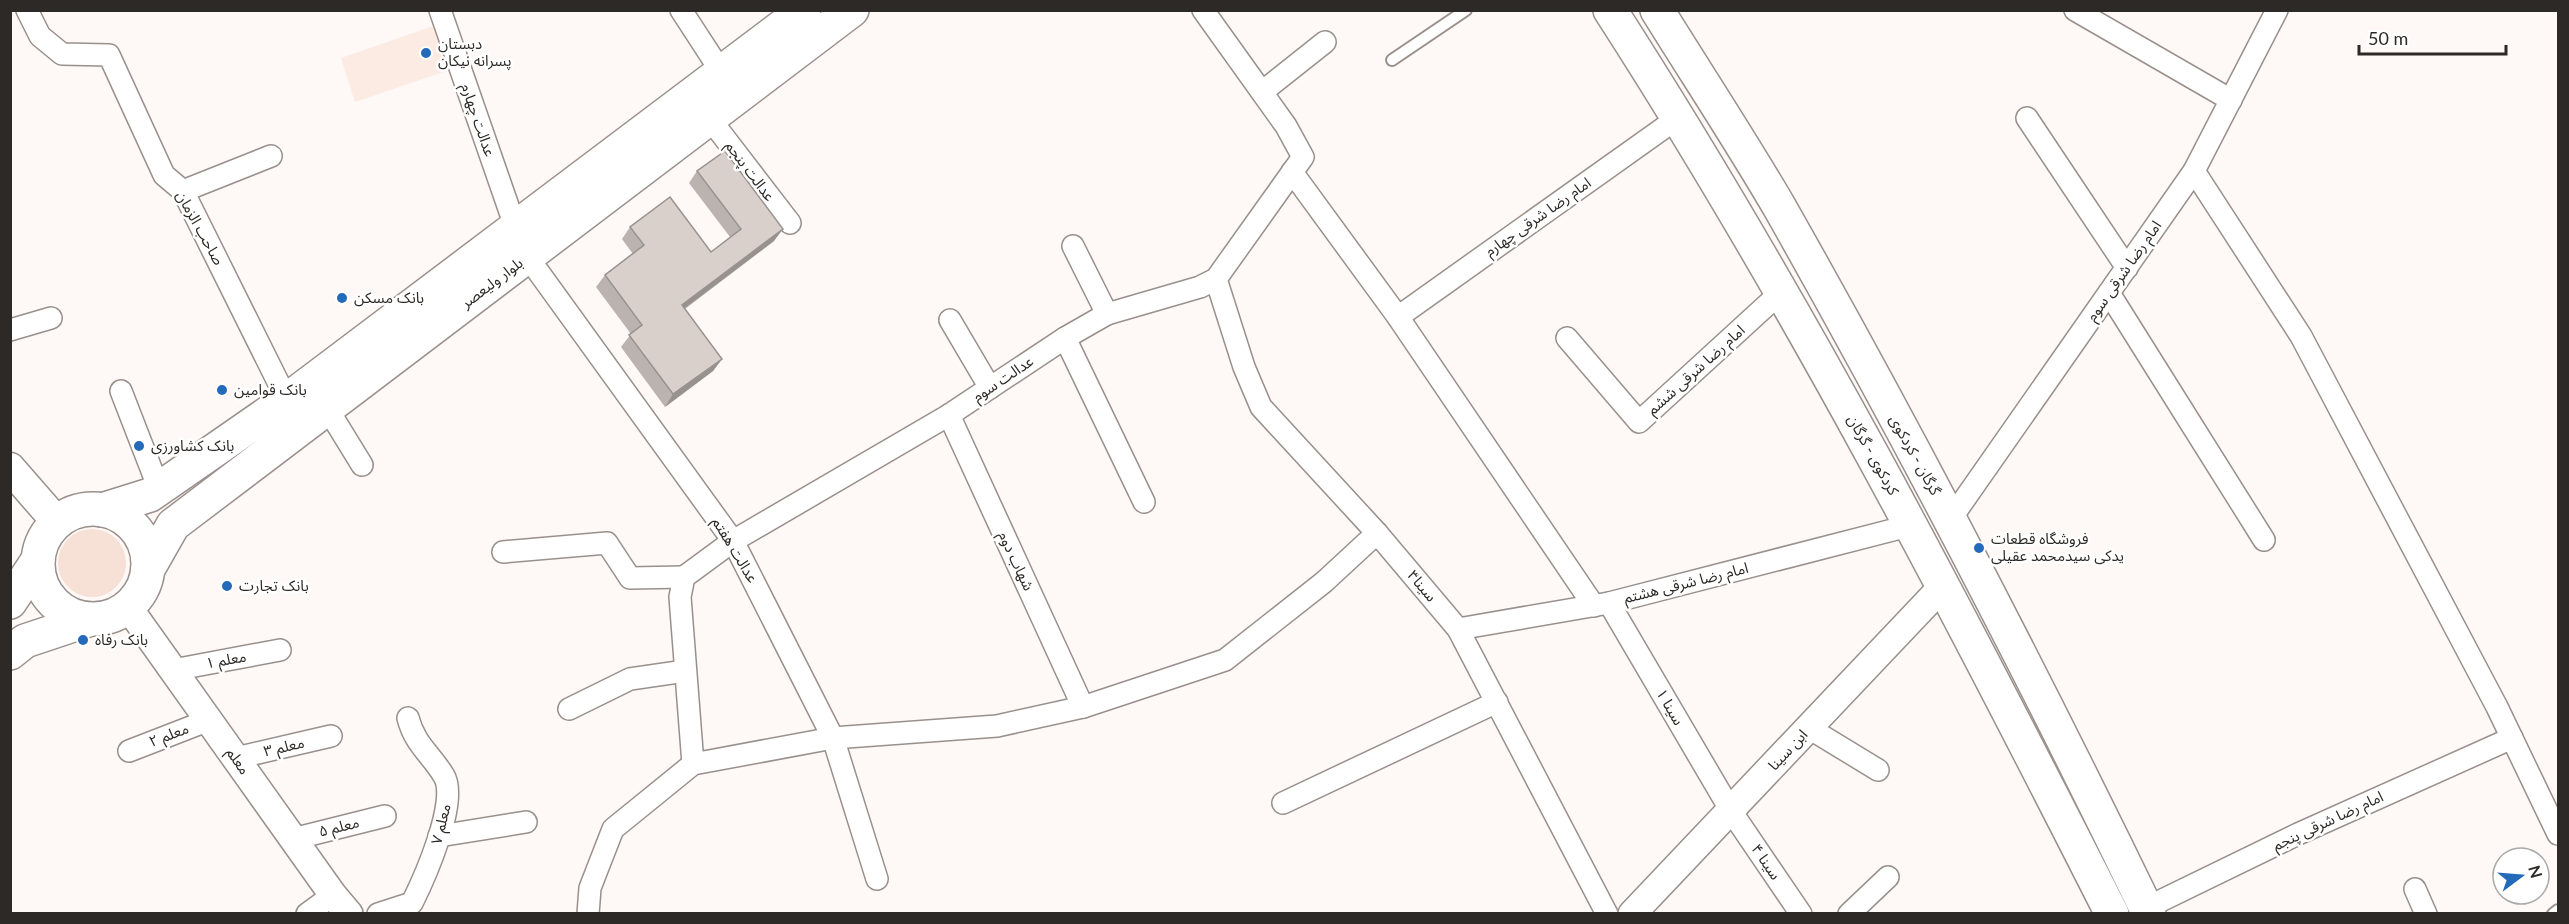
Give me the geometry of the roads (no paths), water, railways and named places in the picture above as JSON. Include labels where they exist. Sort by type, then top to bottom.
[{"type":"main road","name":"بلوار ولیعصر","points":[[148,569],[173,525],[327,408],[722,73],[804,10]]},
{"type":"main road","name":"بلوار ولیعصر","points":[[102,510],[150,495],[159,489],[287,400],[710,119],[852,10]]},
{"type":"main road","name":"کردکوی - گرگان","points":[[1610,10],[1678,117],[1781,292],[1912,525],[2112,914]]},
{"type":"main road","name":"گرگان - کردکوی","points":[[1657,10],[1779,206],[1950,520],[2075,762],[2148,911]]},
{"type":"main road","points":[[10,468],[57,522]]},
{"type":"main road","points":[[10,653],[26,641],[88,620],[102,619],[128,607],[144,583],[148,569],[147,553],[141,537],[131,524],[117,515],[102,510],[86,509],[70,513],[47,532],[38,560],[39,577],[45,593],[64,611],[88,620]]},
{"type":"main road","points":[[10,602],[38,560]]},
{"type":"street","name":"صاحب الزمان","points":[[27,10],[40,36],[63,54],[109,55],[164,175],[183,191],[287,400]]},
{"type":"street","name":"عدالت چهارم","points":[[440,10],[522,243]]},
{"type":"street","points":[[681,10],[722,73]]},
{"type":"street","points":[[1203,10],[1286,126],[1303,157],[1216,279]]},
{"type":"street","points":[[2075,10],[2231,100]]},
{"type":"street","name":"امام رضا شرقی سوم","points":[[1950,520],[2194,171],[2277,10]]},
{"type":"street","points":[[1262,92],[1325,42]]},
{"type":"street","name":"امام رضا شرقی چهارم","points":[[1398,317],[1678,117]]},
{"type":"street","points":[[2027,118],[2127,268]]},
{"type":"street","name":"عدالت پنجم","points":[[710,119],[790,223]]},
{"type":"street","points":[[183,191],[272,156]]},
{"type":"street","points":[[2194,171],[2301,336],[2401,522],[2559,834]]},
{"type":"street","name":"سینا ۱","points":[[1293,172],[1601,604],[1731,811]]},
{"type":"street","name":"عدالت هفتم","points":[[522,243],[733,541],[833,738],[877,879]]},
{"type":"street","points":[[1073,246],[1107,314]]},
{"type":"street","name":"عدالت سوم","points":[[684,577],[733,541],[949,415],[1065,338],[1107,314],[1200,287],[1216,279]]},
{"type":"street","name":"سینا۳","points":[[1216,279],[1244,367],[1261,407],[1377,533],[1458,629],[1497,702],[1627,913]]},
{"type":"street","name":"امام رضا شرقی ششم","points":[[1567,338],[1638,422],[1781,292]]},
{"type":"street","points":[[2109,293],[2264,540]]},
{"type":"street","points":[[10,330],[51,318]]},
{"type":"street","points":[[950,320],[990,388]]},
{"type":"street","points":[[1065,338],[1144,502]]},
{"type":"street","points":[[121,391],[159,489]]},
{"type":"street","points":[[327,408],[362,465]]},
{"type":"street","name":"شهاب دوم","points":[[949,415],[1083,707]]},
{"type":"street","name":"امام رضا شرقی هشتم","points":[[1458,629],[1601,604],[1912,525]]},
{"type":"street","points":[[588,914],[590,888],[613,829],[693,764],[833,738],[997,726],[1083,707],[1225,660],[1324,582],[1377,533]]},
{"type":"street","points":[[503,552],[607,543],[630,578],[684,577],[680,597],[693,764]]},
{"type":"street","name":"ابن سینا","points":[[1627,913],[1731,811],[1942,586]]},
{"type":"street","name":"معلم","points":[[128,607],[341,904]]},
{"type":"street","name":"معلم ۱","points":[[173,669],[280,650]]},
{"type":"street","points":[[569,709],[630,679],[686,671]]},
{"type":"street","points":[[1284,803],[1497,702]]},
{"type":"street","name":"معلم ۷","points":[[378,914],[412,903],[429,870],[448,803],[446,778],[412,735],[408,718]]},
{"type":"street","name":"معلم ۲","points":[[129,750],[209,720]]},
{"type":"street","points":[[1809,728],[1878,770]]},
{"type":"street","name":"معلم ۳","points":[[236,758],[331,736]]},
{"type":"street","name":"امام رضا شرقی پنجم","points":[[2148,911],[2298,834],[2512,738]]},
{"type":"street","name":"سینا ۴","points":[[1731,811],[1801,914]]},
{"type":"street","name":"معلم ۵","points":[[293,839],[385,816]]},
{"type":"street","points":[[439,836],[526,822]]},
{"type":"street","points":[[1849,914],[1888,877]]},
{"type":"street","points":[[2415,889],[2426,914]]},
{"type":"street","points":[[307,914],[341,904]]},
{"type":"lane","points":[[1392,60],[1466,10]]},
{"type":"lane","points":[[2553,914],[2559,910]]},
{"type":"place","name":"دبستان پسرانه نیکان","points":[[426,53]]},
{"type":"place","name":"بانک مسکن","points":[[342,298]]},
{"type":"place","name":"بانک قوامین","points":[[222,390]]},
{"type":"place","name":"بانک کشاورزی","points":[[139,446]]},
{"type":"place","name":"فروشگاه قطعات یدکی سیدمحمد عقیلی","points":[[1979,548]]},
{"type":"place","name":"بانک تجارت","points":[[227,586]]},
{"type":"place","name":"بانک رفاه","points":[[83,640]]}]
